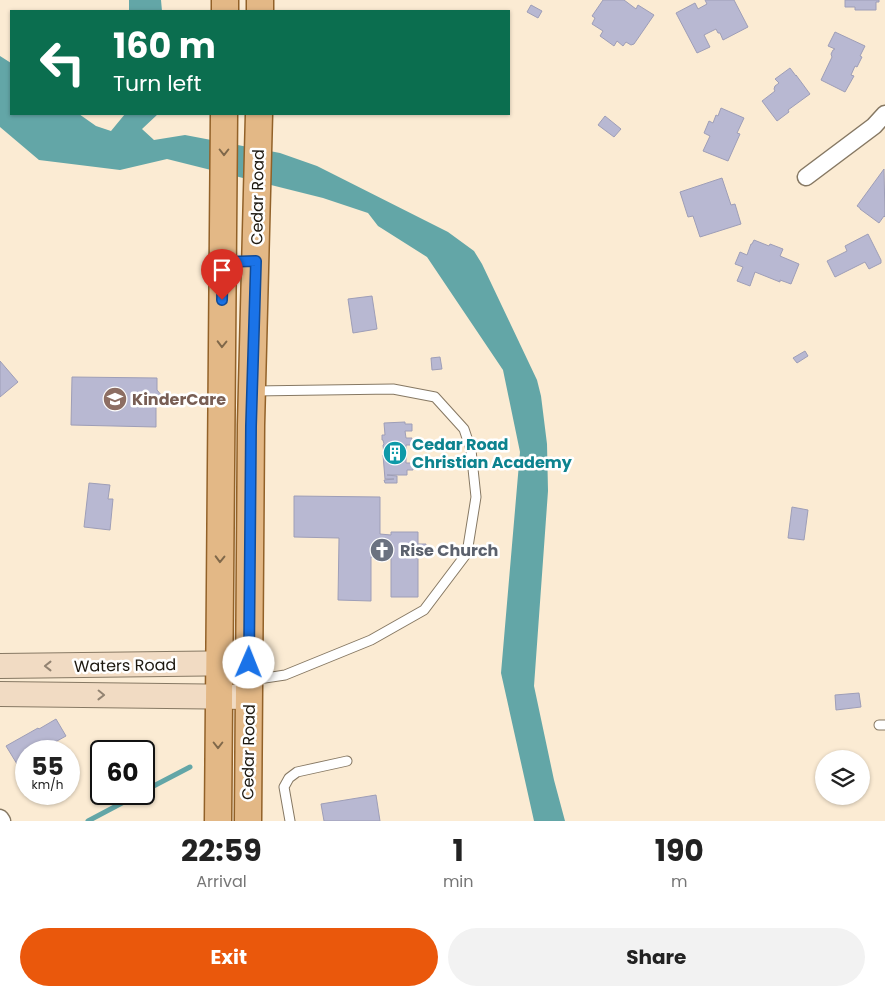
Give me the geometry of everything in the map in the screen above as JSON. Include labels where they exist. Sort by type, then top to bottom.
[{"type":"main road","name":"Cedar Road","points":[[224,115],[224,190],[239,261],[252,391],[248,821]]},
{"type":"main road","name":"Cedar Road","points":[[218,821],[219,664],[239,261],[257,210],[259,120]]},
{"type":"street","points":[[806,177],[874,126],[885,114]]},
{"type":"street","name":"Waters Road","points":[[0,666],[219,664],[249,680]]},
{"type":"street","name":"Waters Road","points":[[0,694],[219,696],[249,680]]},
{"type":"lane","points":[[249,680],[284,675],[371,640],[424,610],[467,553],[476,497],[471,450],[464,429],[435,397],[393,389],[252,391]]},
{"type":"lane","points":[[290,821],[284,787],[289,778],[297,772],[347,761]]},
{"type":"water","points":[[129,0],[161,0],[162,10],[129,10]]},
{"type":"water","points":[[0,56],[10,62],[10,115],[80,115],[96,126],[111,131],[124,115],[157,115],[142,129],[154,140],[185,135],[280,153],[317,166],[448,232],[474,251],[537,380],[541,396],[547,444],[548,491],[534,686],[554,780],[565,821],[534,821],[501,673],[520,452],[503,370],[427,257],[378,226],[368,213],[323,198],[167,159],[120,170],[39,160],[0,127]]},
{"type":"building","points":[[603,0],[624,0],[636,9],[638,5],[654,15],[634,44],[631,45],[626,42],[623,46],[617,41],[614,46],[600,36],[603,31],[592,24],[595,18],[592,16]]},
{"type":"building","points":[[705,0],[734,0],[748,27],[723,40],[716,29],[704,35],[710,47],[697,53],[676,13],[695,3],[698,9],[707,4]]},
{"type":"building","points":[[845,0],[879,0],[879,2],[876,2],[876,10],[855,10],[855,7],[845,7]]},
{"type":"building","points":[[531,5],[542,11],[538,18],[527,12]]},
{"type":"building","points":[[835,32],[865,46],[860,56],[862,57],[851,75],[854,76],[845,92],[821,80],[832,57],[831,54],[835,49],[828,46]]},
{"type":"building","points":[[790,68],[810,94],[788,110],[789,112],[777,121],[762,101],[775,91],[775,86],[779,83],[775,79]]},
{"type":"building","points":[[721,108],[744,118],[737,133],[740,134],[728,161],[703,151],[710,136],[704,133],[709,121],[713,123]]},
{"type":"building","points":[[605,116],[621,129],[614,137],[598,125]]},
{"type":"building","points":[[884,169],[885,217],[879,223],[857,206]]},
{"type":"building","points":[[722,178],[731,205],[735,204],[741,224],[700,237],[693,216],[688,217],[680,192]]},
{"type":"building","points":[[868,234],[881,263],[869,269],[865,262],[835,277],[827,261],[847,251],[845,246]]},
{"type":"building","points":[[754,240],[783,249],[780,256],[799,264],[791,284],[780,280],[780,282],[755,272],[750,286],[737,281],[743,267],[735,264],[740,252],[747,255]]},
{"type":"building","points":[[372,296],[377,329],[353,333],[348,299]]},
{"type":"building","points":[[805,351],[808,356],[797,363],[793,358]]},
{"type":"building","points":[[440,357],[442,369],[432,370],[431,358]]},
{"type":"building","points":[[0,361],[18,382],[0,397]]},
{"type":"building","name":"KinderCare","points":[[72,377],[157,378],[157,390],[162,396],[156,402],[156,427],[71,425]]},
{"type":"building","name":"Cedar Road Christian Academy","points":[[405,422],[405,424],[412,424],[412,431],[405,431],[406,438],[412,438],[412,445],[406,445],[406,463],[413,463],[413,470],[407,470],[407,475],[387,475],[397,476],[397,483],[385,483],[384,480],[394,479],[385,479],[384,444],[382,440],[382,435],[385,435],[384,423]]},
{"type":"building","points":[[89,483],[110,485],[108,499],[113,499],[110,530],[84,527]]},
{"type":"building","name":"Rise Church","points":[[294,496],[380,497],[380,534],[391,535],[391,532],[418,532],[418,544],[426,544],[425,556],[418,556],[418,597],[391,597],[391,557],[371,557],[371,601],[338,600],[339,538],[294,537]]},
{"type":"building","points":[[792,507],[808,510],[804,540],[788,538]]},
{"type":"building","points":[[859,693],[861,707],[836,710],[835,695]]},
{"type":"building","points":[[56,719],[66,736],[59,740],[17,740]]},
{"type":"building","points":[[15,741],[15,761],[6,746]]},
{"type":"building","points":[[376,795],[380,821],[324,821],[321,804]]},
{"type":"waterway","points":[[155,785],[190,767]]},
{"type":"waterway","points":[[88,821],[118,805]]},
{"type":"place","name":"KinderCare","points":[[115,399]]},
{"type":"place","name":"Cedar Road Christian Academy","points":[[395,453]]},
{"type":"place","name":"Rise Church","points":[[382,550]]},
{"type":"route","points":[[222,300],[223,262],[256,261],[251,426],[249,663]]}]
